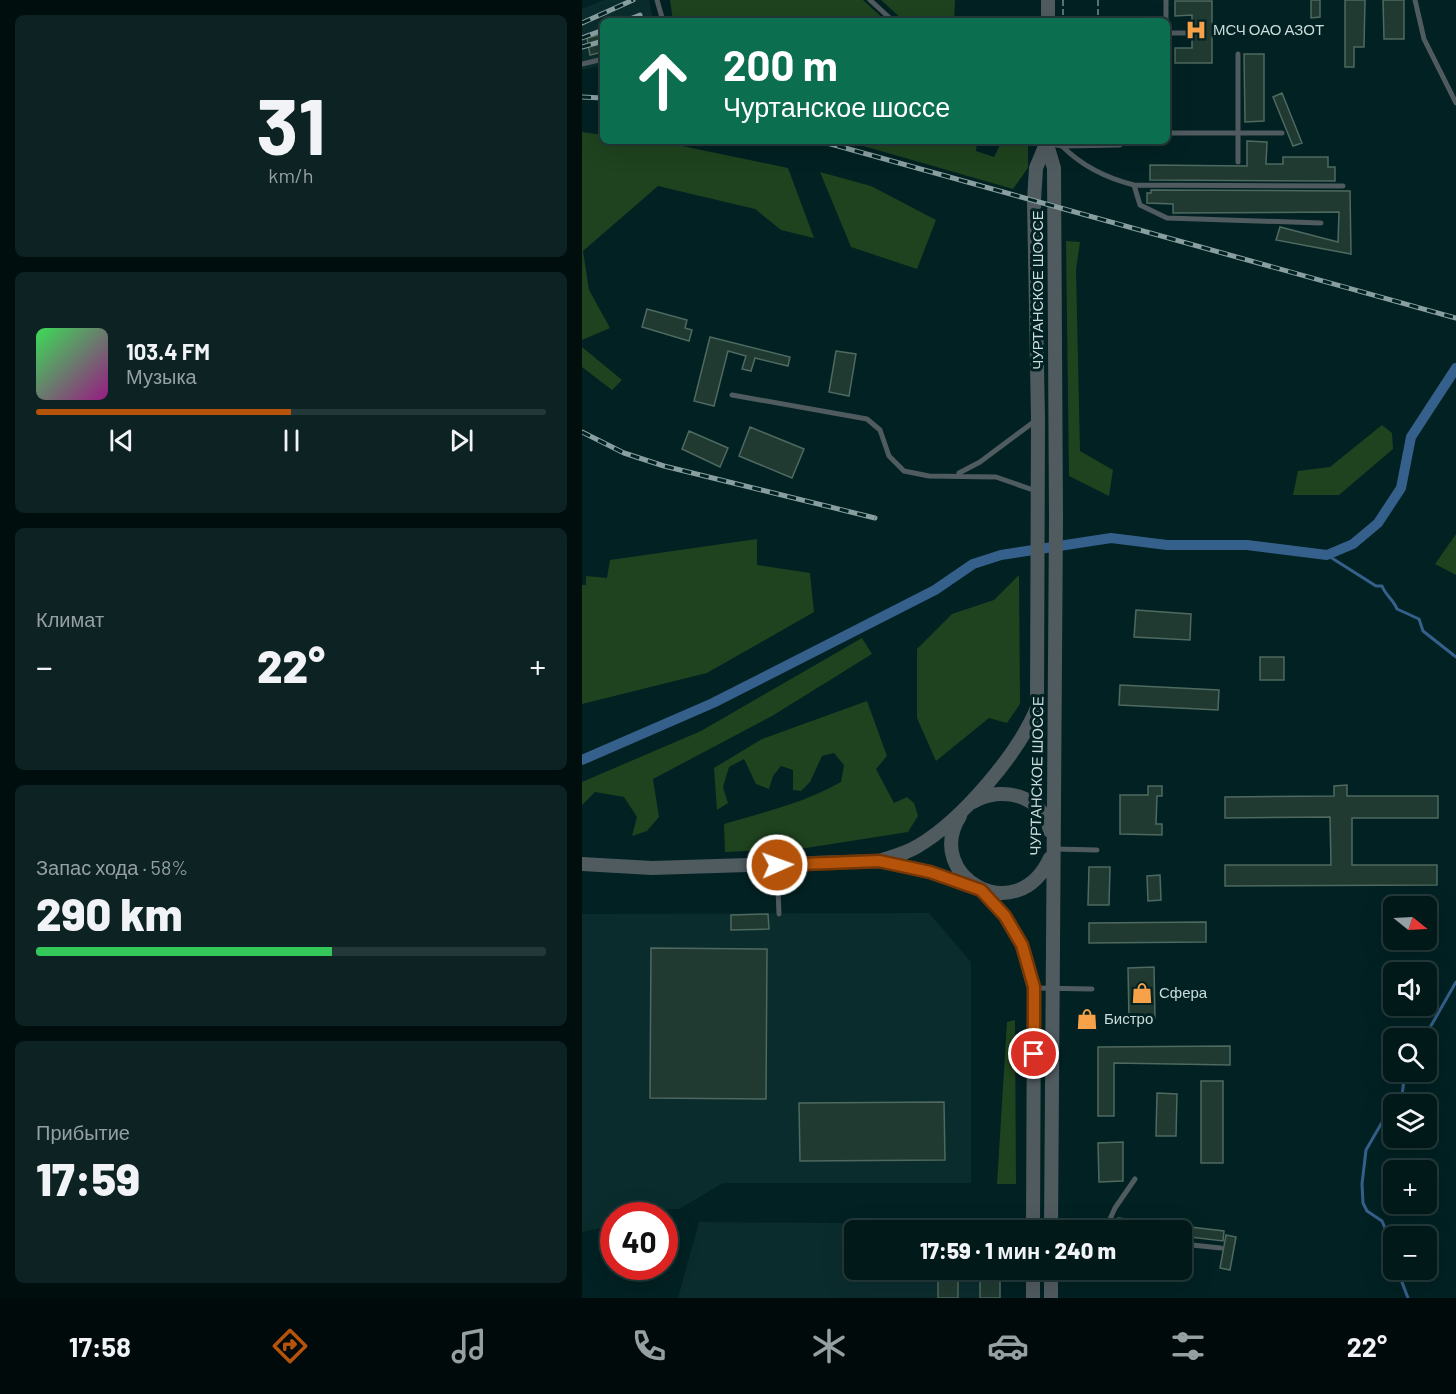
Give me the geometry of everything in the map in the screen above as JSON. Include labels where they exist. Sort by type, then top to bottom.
[{"type":"street","points":[[1048,0],[1048,18]]},
{"type":"street","name":"ЧУРТАНСКОЕ ШОССЕ","points":[[879,861],[916,848],[969,805],[1028,732],[1037,708],[1038,419],[1034,201],[1036,168],[1042,144]]},
{"type":"street","name":"ЧУРТАНСКОЕ ШОССЕ","points":[[1044,144],[1054,168],[1056,571],[1052,846],[1051,1220]]},
{"type":"street","points":[[582,864],[652,868],[879,861],[930,872],[981,890],[998,894],[1014,892],[1029,885],[1042,874],[1052,846],[1049,826],[1041,812],[1029,801],[1015,794],[998,792],[982,796],[969,805],[958,818],[952,834],[951,851],[962,873],[981,890],[1005,916],[1022,945],[1034,987],[1033,1220]]},
{"type":"street","points":[[1033,1280],[1033,1298]]},
{"type":"street","points":[[1051,1280],[1051,1298]]},
{"type":"lane","points":[[657,0],[662,18]]},
{"type":"lane","points":[[870,0],[889,18]]},
{"type":"lane","points":[[1166,0],[1166,18]]},
{"type":"lane","points":[[1415,0],[1424,39],[1456,103]]},
{"type":"lane","points":[[1170,33],[1185,33]]},
{"type":"lane","points":[[1238,54],[1238,162]]},
{"type":"lane","points":[[582,64],[600,59]]},
{"type":"lane","points":[[1170,133],[1282,133]]},
{"type":"lane","points":[[1052,144],[1062,146],[1120,144]]},
{"type":"lane","points":[[1062,146],[1089,169],[1114,180],[1134,185],[1343,186]]},
{"type":"lane","points":[[1134,185],[1140,205],[1167,218],[1321,223]]},
{"type":"lane","points":[[732,395],[867,419],[880,430],[889,456],[904,471],[929,476],[957,474],[996,477],[1038,491]]},
{"type":"lane","points":[[957,474],[980,462],[1038,419]]},
{"type":"lane","points":[[1052,846],[1097,850]]},
{"type":"lane","points":[[777,865],[779,914]]},
{"type":"lane","points":[[1034,987],[1092,989]]},
{"type":"lane","points":[[1110,1220],[1115,1208],[1135,1179]]},
{"type":"lane","points":[[1192,1245],[1221,1248]]},
{"type":"path","points":[[1063,0],[1063,18]]},
{"type":"path","points":[[1063,5],[1068,0]]},
{"type":"path","points":[[1098,0],[1098,18]]},
{"type":"shaded area","points":[[604,0],[649,0],[652,18],[600,18],[600,53],[597,54],[600,66],[582,70],[582,9]]},
{"type":"shaded area","points":[[929,913],[971,962],[971,1183],[723,1183],[679,1209],[678,1202],[600,1202],[600,1228],[582,1232],[582,914]]},
{"type":"shaded area","points":[[699,1222],[844,1223],[844,1280],[1000,1280],[1000,1298],[678,1298]]},
{"type":"green space","points":[[670,0],[863,0],[883,18],[673,18]]},
{"type":"green space","points":[[881,0],[955,0],[954,18],[901,18]]},
{"type":"green space","points":[[582,132],[600,135],[600,144],[672,144],[788,168],[814,238],[781,230],[755,209],[658,186],[583,251],[589,290],[610,328],[582,340]]},
{"type":"green space","points":[[856,144],[977,144],[976,151],[994,157],[1000,144],[1028,144],[1028,168],[1013,189]]},
{"type":"green space","points":[[820,172],[871,186],[936,220],[917,269],[851,247]]},
{"type":"green space","points":[[1066,241],[1080,242],[1076,270],[1080,451],[1113,470],[1109,496],[1069,476]]},
{"type":"green space","points":[[582,347],[622,380],[612,390],[582,367]]},
{"type":"green space","points":[[1382,425],[1392,433],[1393,449],[1339,495],[1293,495],[1298,471],[1330,467]]},
{"type":"green space","points":[[1456,534],[1456,575],[1435,564]]},
{"type":"green space","points":[[757,539],[757,565],[810,573],[814,612],[707,673],[582,704],[582,585],[586,585],[586,576],[607,578],[610,560]]},
{"type":"green space","points":[[1019,575],[1020,704],[1007,723],[989,718],[936,761],[917,718],[917,649],[952,614],[994,600]]},
{"type":"green space","points":[[862,638],[872,654],[772,716],[653,779],[659,817],[647,831],[632,836],[637,817],[624,797],[595,792],[582,805],[582,782],[701,731]]},
{"type":"green space","points":[[867,701],[887,756],[876,769],[894,803],[907,797],[914,803],[918,816],[908,832],[806,848],[725,852],[724,824],[813,796],[841,782],[844,765],[834,753],[822,756],[810,782],[801,791],[793,790],[793,770],[781,766],[773,776],[769,789],[756,784],[744,759],[729,767],[723,787],[728,803],[717,810],[714,768],[762,739]]},
{"type":"green space","points":[[1015,1020],[1016,1184],[997,1184],[1007,1022]]},
{"type":"building","points":[[1311,0],[1320,0],[1320,17],[1311,18]]},
{"type":"building","points":[[1345,0],[1365,0],[1364,47],[1354,47],[1354,67],[1345,67]]},
{"type":"building","points":[[1383,0],[1404,0],[1404,39],[1384,39]]},
{"type":"building","points":[[1175,1],[1212,1],[1212,63],[1175,63],[1175,48],[1192,48],[1192,15],[1175,16]]},
{"type":"building","points":[[600,35],[600,53],[590,55],[587,38]]},
{"type":"building","points":[[1244,54],[1264,54],[1264,121],[1245,122]]},
{"type":"building","points":[[1282,93],[1302,143],[1293,146],[1273,97]]},
{"type":"building","points":[[1247,141],[1267,142],[1266,164],[1283,164],[1283,157],[1328,157],[1328,167],[1335,167],[1335,181],[1150,180],[1150,165],[1247,166]]},
{"type":"building","points":[[1151,190],[1350,191],[1351,254],[1276,240],[1280,227],[1338,242],[1339,212],[1173,213],[1173,204],[1147,203],[1147,193],[1151,193]]},
{"type":"building","points":[[647,309],[687,320],[685,328],[692,330],[689,341],[642,327]]},
{"type":"building","points":[[710,337],[790,357],[788,366],[755,358],[751,371],[742,369],[746,356],[728,351],[714,406],[694,401]]},
{"type":"building","points":[[836,351],[856,354],[849,396],[829,392]]},
{"type":"building","points":[[750,427],[804,449],[792,478],[739,456]]},
{"type":"building","points":[[689,431],[728,448],[720,467],[682,449]]},
{"type":"building","points":[[1136,610],[1191,614],[1190,640],[1134,637]]},
{"type":"building","points":[[1260,657],[1284,657],[1284,680],[1260,680]]},
{"type":"building","points":[[1120,685],[1219,690],[1218,710],[1119,705]]},
{"type":"building","points":[[1347,785],[1347,796],[1438,796],[1438,818],[1352,818],[1352,865],[1437,865],[1437,885],[1225,886],[1225,865],[1331,865],[1330,817],[1225,818],[1225,797],[1334,796],[1334,786]]},
{"type":"building","points":[[1148,786],[1162,786],[1162,796],[1157,796],[1156,824],[1162,824],[1162,835],[1120,834],[1120,795],[1148,795]]},
{"type":"building","points":[[1089,867],[1110,867],[1109,905],[1088,905]]},
{"type":"building","points":[[1160,875],[1161,900],[1148,901],[1147,876]]},
{"type":"building","points":[[768,914],[769,929],[731,930],[731,915]]},
{"type":"building","points":[[1206,922],[1206,942],[1089,943],[1089,923]]},
{"type":"building","points":[[651,948],[767,949],[766,1099],[650,1098]]},
{"type":"building","name":"Сфера","points":[[1154,967],[1155,1018],[1129,1018],[1128,968]]},
{"type":"building","points":[[1230,1046],[1230,1065],[1114,1063],[1114,1116],[1098,1116],[1098,1047]]},
{"type":"building","points":[[1201,1081],[1223,1081],[1223,1163],[1201,1163]]},
{"type":"building","points":[[1157,1093],[1177,1094],[1176,1136],[1156,1136]]},
{"type":"building","points":[[944,1102],[945,1160],[800,1161],[799,1103]]},
{"type":"building","points":[[1123,1142],[1123,1181],[1099,1182],[1098,1143]]},
{"type":"building","points":[[1192,1227],[1224,1231],[1223,1241],[1192,1237]]},
{"type":"building","points":[[1226,1235],[1236,1237],[1230,1270],[1220,1268]]},
{"type":"building","points":[[938,1280],[958,1280],[958,1298],[938,1298]]},
{"type":"building","points":[[980,1280],[1000,1280],[1000,1298],[980,1298]]},
{"type":"waterway","points":[[582,760],[713,703],[935,590],[973,564],[1001,555],[1111,538],[1167,545],[1247,545],[1327,555],[1353,544],[1378,523],[1401,488],[1411,437],[1456,368]]},
{"type":"waterway","points":[[1327,555],[1376,586],[1382,586],[1397,609],[1419,619],[1423,631],[1456,657]]},
{"type":"waterway","points":[[1430,1028],[1456,982]]},
{"type":"waterway","points":[[1402,1094],[1404,1082]]},
{"type":"waterway","points":[[1383,1121],[1366,1150],[1362,1184],[1363,1203],[1367,1211],[1382,1221],[1384,1226]]},
{"type":"waterway","points":[[1401,1280],[1408,1298]]},
{"type":"railway","points":[[582,23],[633,0]]},
{"type":"railway","points":[[632,18],[640,15]]},
{"type":"railway","points":[[582,38],[600,31]]},
{"type":"railway","points":[[582,47],[600,42]]},
{"type":"railway","points":[[582,97],[600,98]]},
{"type":"railway","points":[[831,144],[1456,318]]},
{"type":"railway","points":[[582,432],[624,453],[664,466],[875,518]]},
{"type":"place","name":"МСЧ ОАО АЗОТ","points":[[1196,30]]},
{"type":"place","name":"Сфера","points":[[1142,993]]},
{"type":"place","name":"Бистро","points":[[1087,1019]]},
{"type":"route","points":[[777,865],[879,861],[930,872],[981,890],[1005,916],[1022,945],[1034,987],[1034,1054]]}]
